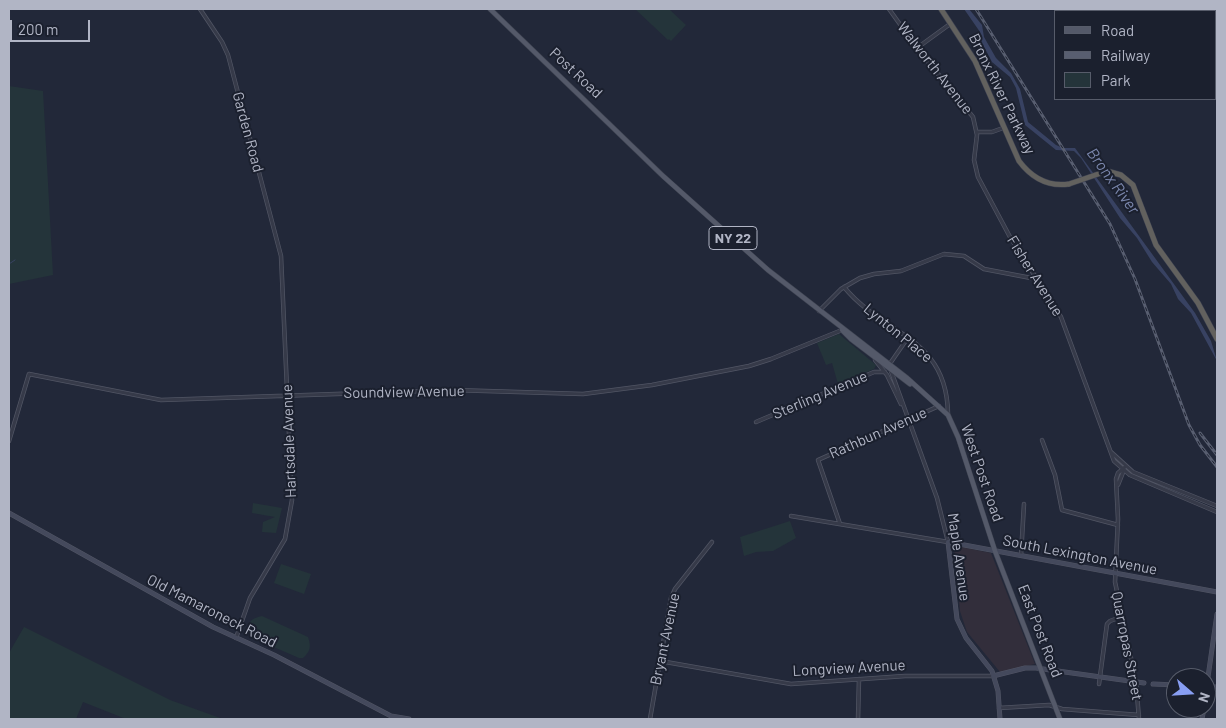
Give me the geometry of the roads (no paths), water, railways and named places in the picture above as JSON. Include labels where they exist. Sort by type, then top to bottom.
[{"type":"highway","name":"Bronx River Parkway","points":[[941,9],[979,62],[1021,159],[1032,171],[1044,178],[1068,182]]},
{"type":"highway","name":"Bronx River Parkway","points":[[945,9],[977,66],[1016,157],[1028,172],[1049,184],[1068,182],[1106,170]]},
{"type":"highway","points":[[1106,170],[1122,171],[1135,182],[1160,246],[1200,299],[1217,332]]},
{"type":"highway","points":[[1106,170],[1121,175],[1133,186],[1156,245],[1198,302],[1217,339]]},
{"type":"main road","name":"Post Road","points":[[490,9],[644,156]]},
{"type":"main road","name":"West Post Road","points":[[644,156],[768,270],[891,370],[916,387]]},
{"type":"main road","name":"West Post Road","points":[[842,330],[889,364],[940,406],[948,415],[958,437],[995,551]]},
{"type":"main road","name":"Old Mamaroneck Road","points":[[9,513],[236,638],[274,655],[391,716],[409,719]]},
{"type":"main road","name":"South Lexington Avenue","points":[[948,542],[1217,592]]},
{"type":"main road","name":"Maple Avenue","points":[[948,542],[957,619],[966,638],[987,664],[993,676],[1000,708],[1000,719]]},
{"type":"main road","name":"East Post Road","points":[[995,551],[1060,719]]},
{"type":"main road","points":[[1209,668],[1217,614]]},
{"type":"main road","name":"Longview Avenue","points":[[993,676],[1026,668],[1041,668],[1144,683]]},
{"type":"main road","points":[[1153,684],[1166,685]]},
{"type":"street","name":"Garden Road","points":[[200,9],[222,42],[228,55],[282,261]]},
{"type":"street","name":"Walworth Avenue","points":[[889,9],[916,48],[972,115],[977,132],[974,160]]},
{"type":"street","points":[[916,48],[952,22]]},
{"type":"street","points":[[977,132],[992,132],[1003,128]]},
{"type":"street","name":"Fisher Avenue","points":[[974,160],[977,174],[996,211],[1061,317],[1111,452],[1123,469]]},
{"type":"street","points":[[819,311],[844,287],[862,277],[901,271],[938,255],[949,253],[964,256],[975,265],[984,269],[1026,278],[1036,276]]},
{"type":"street","name":"Hartsdale Avenue","points":[[236,638],[250,598],[280,548],[288,525],[292,495],[282,261]]},
{"type":"street","name":"Lynton Place","points":[[844,287],[927,354],[938,367],[948,404],[948,415]]},
{"type":"street","name":"Soundview Avenue","points":[[9,441],[29,374],[161,400],[454,390],[569,394],[610,391],[760,363],[842,330]]},
{"type":"street","points":[[889,364],[907,339]]},
{"type":"street","points":[[867,351],[885,372],[898,400],[903,406]]},
{"type":"street","points":[[874,372],[878,368],[878,362]]},
{"type":"street","name":"Maple Avenue","points":[[889,364],[941,510],[948,542]]},
{"type":"street","name":"Sterling Avenue","points":[[756,422],[874,372],[885,372]]},
{"type":"street","name":"Rathbun Avenue","points":[[840,524],[818,460],[940,406]]},
{"type":"street","points":[[1042,440],[1055,475],[1062,510],[1118,525]]},
{"type":"street","points":[[1114,572],[1118,525],[1117,476],[1123,469]]},
{"type":"street","points":[[1123,469],[1217,506]]},
{"type":"street","points":[[1123,469],[1217,512]]},
{"type":"street","points":[[1021,556],[1024,504]]},
{"type":"street","name":"South Lexington Avenue","points":[[791,516],[948,542]]},
{"type":"street","name":"Bryant Avenue","points":[[650,719],[671,598],[675,588],[712,542]]},
{"type":"street","name":"Quarropas Street","points":[[1114,572],[1121,617],[1136,682],[1139,717]]},
{"type":"street","points":[[1099,684],[1107,624],[1121,617]]},
{"type":"street","name":"Longview Avenue","points":[[660,661],[791,684],[905,676],[993,676]]},
{"type":"street","points":[[858,719],[859,679]]},
{"type":"street","points":[[1000,708],[1039,704],[1139,717]]},
{"type":"water","points":[[964,9],[969,9],[982,25],[984,37],[996,58],[1011,73],[1020,89],[1028,122],[1056,145],[1063,148],[1075,148],[1195,313],[1211,341],[1217,361],[1191,313],[1178,299],[1171,284],[1152,262],[1137,238],[1120,218],[1081,158],[1074,151],[1056,150],[1025,125],[1016,88],[1010,77],[992,62],[979,37],[980,32]]},
{"type":"waterway","points":[[985,65],[994,61]]},
{"type":"waterway","points":[[9,264],[15,260]]},
{"type":"railway","points":[[976,9],[1110,224],[1135,279],[1189,425],[1200,445],[1217,467]]},
{"type":"railway","points":[[1200,433],[1217,455]]},
{"type":"water label","name":"Bronx River","points":[[1113,181]]}]
